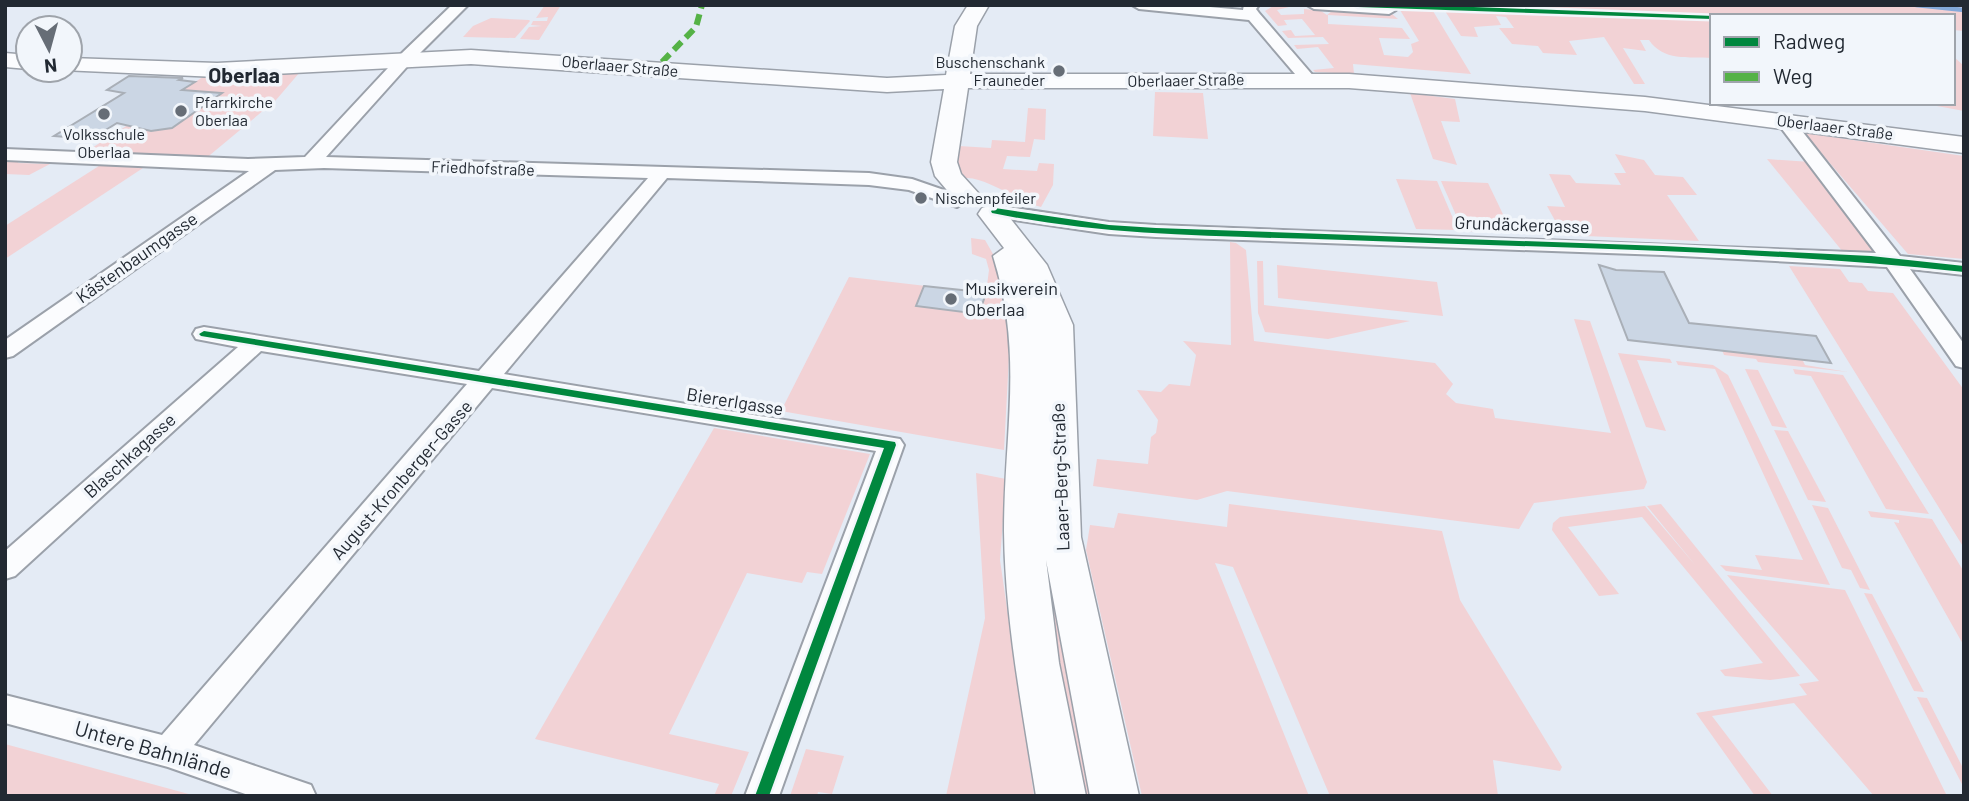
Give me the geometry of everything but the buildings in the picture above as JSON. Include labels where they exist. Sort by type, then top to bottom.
[{"type":"main road","points":[[978,5],[967,25],[956,82],[945,169],[983,210]]},
{"type":"main road","name":"Oberlaaer Straße","points":[[84,65],[228,71],[407,57],[503,57],[858,84],[1307,78],[1645,104],[1964,145]]},
{"type":"main road","name":"Laaer-Berg-Straße","points":[[983,210],[989,231],[1005,249],[1026,315],[1032,386],[1024,528],[1028,613],[1061,796]]},
{"type":"main road","name":"Laaer-Berg-Straße","points":[[983,210],[1041,283],[1057,325],[1061,537],[1115,796]]},
{"type":"street","points":[[311,162],[407,57],[461,5]]},
{"type":"street","points":[[1314,5],[1389,10]]},
{"type":"street","points":[[1145,6],[1253,10],[1307,78]]},
{"type":"street","points":[[1785,121],[1894,261],[1964,361]]},
{"type":"street","name":"Friedhofstraße","points":[[5,155],[268,166],[311,162],[869,179],[912,185],[983,210]]},
{"type":"street","name":"Kästenbaumgasse","points":[[5,351],[268,166]]},
{"type":"street","points":[[912,185],[934,177],[945,169]]},
{"type":"street","name":"August-Kronberger-Gasse","points":[[168,752],[661,174]]},
{"type":"street","name":"Grundäckergasse","points":[[983,210],[1079,224]]},
{"type":"street","name":"Grundäckergasse","points":[[983,210],[1012,222],[1036,219],[1156,230],[1454,240],[1894,261],[1964,269]]},
{"type":"street","name":"Biererlgasse","points":[[204,334],[891,445],[762,796]]},
{"type":"street","name":"Blaschkagasse","points":[[5,568],[256,343]]},
{"type":"street","name":"Untere Bahnlände","points":[[5,709],[168,752],[299,796]]},
{"type":"shaded area","points":[[545,5],[561,5],[539,40],[520,39],[529,27],[542,26],[531,25],[533,21],[547,21],[548,17],[536,18]]},
{"type":"shaded area","points":[[1389,5],[1964,5],[1964,31],[1955,30],[1955,14],[1710,15]]},
{"type":"shaded area","points":[[1273,6],[1289,7],[1277,10],[1281,15],[1304,14],[1304,9],[1321,11],[1327,15],[1332,11],[1392,14],[1398,19],[1328,15],[1328,24],[1402,28],[1410,39],[1379,38],[1384,55],[1408,57],[1413,52],[1411,44],[1419,41],[1400,10],[1433,11],[1471,74],[1353,64],[1354,74],[1315,72],[1313,70],[1334,68],[1318,47],[1297,49],[1294,45],[1329,44],[1323,37],[1288,38],[1282,31],[1291,30],[1295,36],[1315,35],[1302,19],[1284,20],[1287,25],[1278,26],[1265,11]]},
{"type":"shaded area","points":[[1445,11],[1620,14],[1710,20],[1710,58],[1669,55],[1661,52],[1649,40],[1640,40],[1646,51],[1623,48],[1645,84],[1634,84],[1604,37],[1569,41],[1577,55],[1543,53],[1538,46],[1512,44],[1499,28],[1514,28],[1506,17],[1496,16],[1501,25],[1474,27],[1478,37],[1461,36]]},
{"type":"shaded area","points":[[491,18],[530,21],[515,38],[463,37],[473,26]]},
{"type":"shaded area","points":[[1955,58],[1964,66],[1964,111],[1931,105],[1955,105]]},
{"type":"shaded area","points":[[300,72],[276,100],[204,160],[84,153],[206,75]]},
{"type":"shaded area","points":[[1155,92],[1203,93],[1208,139],[1153,136]]},
{"type":"shaded area","points":[[1410,93],[1455,99],[1460,122],[1441,121],[1457,165],[1433,159]]},
{"type":"shaded area","points":[[1028,108],[1046,109],[1045,140],[1034,139],[1030,157],[1007,156],[1003,169],[1037,171],[1039,163],[1054,164],[1053,185],[1041,207],[983,181],[966,178],[956,168],[959,146],[991,148],[992,140],[1025,142]]},
{"type":"shaded area","points":[[1804,133],[1964,156],[1964,259],[1908,254]]},
{"type":"shaded area","points":[[1615,154],[1644,160],[1655,175],[1683,177],[1697,195],[1667,195],[1699,241],[1563,235],[1547,206],[1565,207],[1549,174],[1570,175],[1576,183],[1621,185],[1614,173],[1626,173]]},
{"type":"shaded area","points":[[1767,159],[1811,162],[1879,254],[1843,252]]},
{"type":"shaded area","points":[[5,160],[50,164],[29,175],[5,174]]},
{"type":"shaded area","points":[[102,164],[146,166],[5,259],[5,226]]},
{"type":"shaded area","points":[[1396,179],[1437,181],[1458,230],[1416,229]]},
{"type":"shaded area","points":[[1441,181],[1488,183],[1512,233],[1463,231]]},
{"type":"shaded area","points":[[971,238],[985,240],[1001,268],[1011,319],[1004,450],[781,411],[849,277],[986,293],[989,270],[986,259],[972,254]]},
{"type":"shaded area","points":[[1230,242],[1246,250],[1254,341],[1435,363],[1453,384],[1446,394],[1456,403],[1493,409],[1495,418],[1611,433],[1574,319],[1590,321],[1647,482],[1644,489],[1534,503],[1519,529],[1227,491],[1197,500],[1093,486],[1097,459],[1148,464],[1151,437],[1156,433],[1158,420],[1137,390],[1161,392],[1169,384],[1190,386],[1196,355],[1183,341],[1231,345]]},
{"type":"shaded area","points":[[1257,261],[1263,261],[1264,305],[1410,321],[1328,339],[1265,332],[1258,313]]},
{"type":"shaded area","points":[[1277,265],[1437,282],[1443,316],[1278,298]]},
{"type":"shaded area","points":[[1789,266],[1840,269],[1849,282],[1862,283],[1868,291],[1893,293],[1964,390],[1964,548]]},
{"type":"shaded area","points":[[1722,350],[1802,359],[1805,365],[1848,372],[1758,362],[1756,359],[1724,355]]},
{"type":"shaded area","points":[[1618,353],[1670,359],[1672,363],[1637,360],[1666,431],[1646,427]]},
{"type":"shaded area","points":[[1676,361],[1713,365],[1728,375],[1830,585],[1726,571],[1720,565],[1762,570],[1755,555],[1803,560],[1715,369],[1678,365]]},
{"type":"shaded area","points":[[1745,369],[1758,370],[1787,428],[1772,426]]},
{"type":"shaded area","points":[[1793,369],[1843,375],[1929,514],[1886,509],[1811,376],[1795,374]]},
{"type":"shaded area","points":[[714,428],[870,454],[822,574],[807,572],[802,583],[747,573],[669,734],[749,752],[731,796],[714,796],[719,784],[535,739]]},
{"type":"shaded area","points":[[1774,430],[1788,431],[1826,502],[1808,500]]},
{"type":"shaded area","points":[[976,473],[1006,479],[1000,560],[1034,796],[946,796],[985,618]]},
{"type":"shaded area","points":[[1045,495],[1096,796],[1079,796],[1044,605]]},
{"type":"shaded area","points":[[1229,504],[1442,531],[1460,600],[1562,767],[1560,771],[1493,760],[1498,796],[1330,796],[1233,567],[1215,563],[1309,796],[1142,796],[1086,550],[1090,525],[1114,528],[1118,513],[1227,527]]},
{"type":"shaded area","points":[[1661,504],[1800,676],[1770,680],[1725,676],[1720,670],[1763,663],[1642,517],[1568,527],[1619,594],[1599,596],[1552,530],[1553,523],[1560,517],[1645,506],[1696,566],[1647,506]]},
{"type":"shaded area","points":[[1812,505],[1828,508],[1870,590],[1860,588],[1851,570],[1842,568]]},
{"type":"shaded area","points":[[1868,511],[1932,519],[1964,572],[1964,646],[1894,522],[1899,523],[1899,520],[1871,517]]},
{"type":"shaded area","points":[[1727,575],[1845,590],[1947,796],[1874,796],[1794,703],[1712,716],[1773,796],[1755,796],[1696,713],[1807,695],[1799,684],[1819,681]]},
{"type":"shaded area","points":[[1864,593],[1872,594],[1924,692],[1914,691]]},
{"type":"shaded area","points":[[1917,697],[1927,698],[1964,770],[1964,788]]},
{"type":"shaded area","points":[[5,744],[196,796],[5,796]]},
{"type":"shaded area","points":[[806,749],[844,756],[832,794],[818,792],[817,796],[790,796]]},
{"type":"waterway","points":[[1916,5],[1964,10]]},
{"type":"marked path","points":[[662,62],[696,27],[702,5]]},
{"type":"cycle path","points":[[1358,5],[1710,17]]},
{"type":"cycle path","points":[[995,211],[1109,228],[1156,231],[1663,249],[1871,259],[1964,269]]},
{"type":"cycle path","points":[[204,334],[891,445],[762,796]]},
{"type":"place","name":"Buschenschank Frauneder","points":[[1059,71]]},
{"type":"place","name":"Pfarrkirche Oberlaa","points":[[181,111]]},
{"type":"place","name":"Volksschule Oberlaa","points":[[104,114]]},
{"type":"place","name":"Nischenpfeiler","points":[[921,198]]},
{"type":"place","name":"Musikverein Oberlaa","points":[[951,299]]},
{"type":"district","name":"Oberlaa","points":[[244,76]]}]
